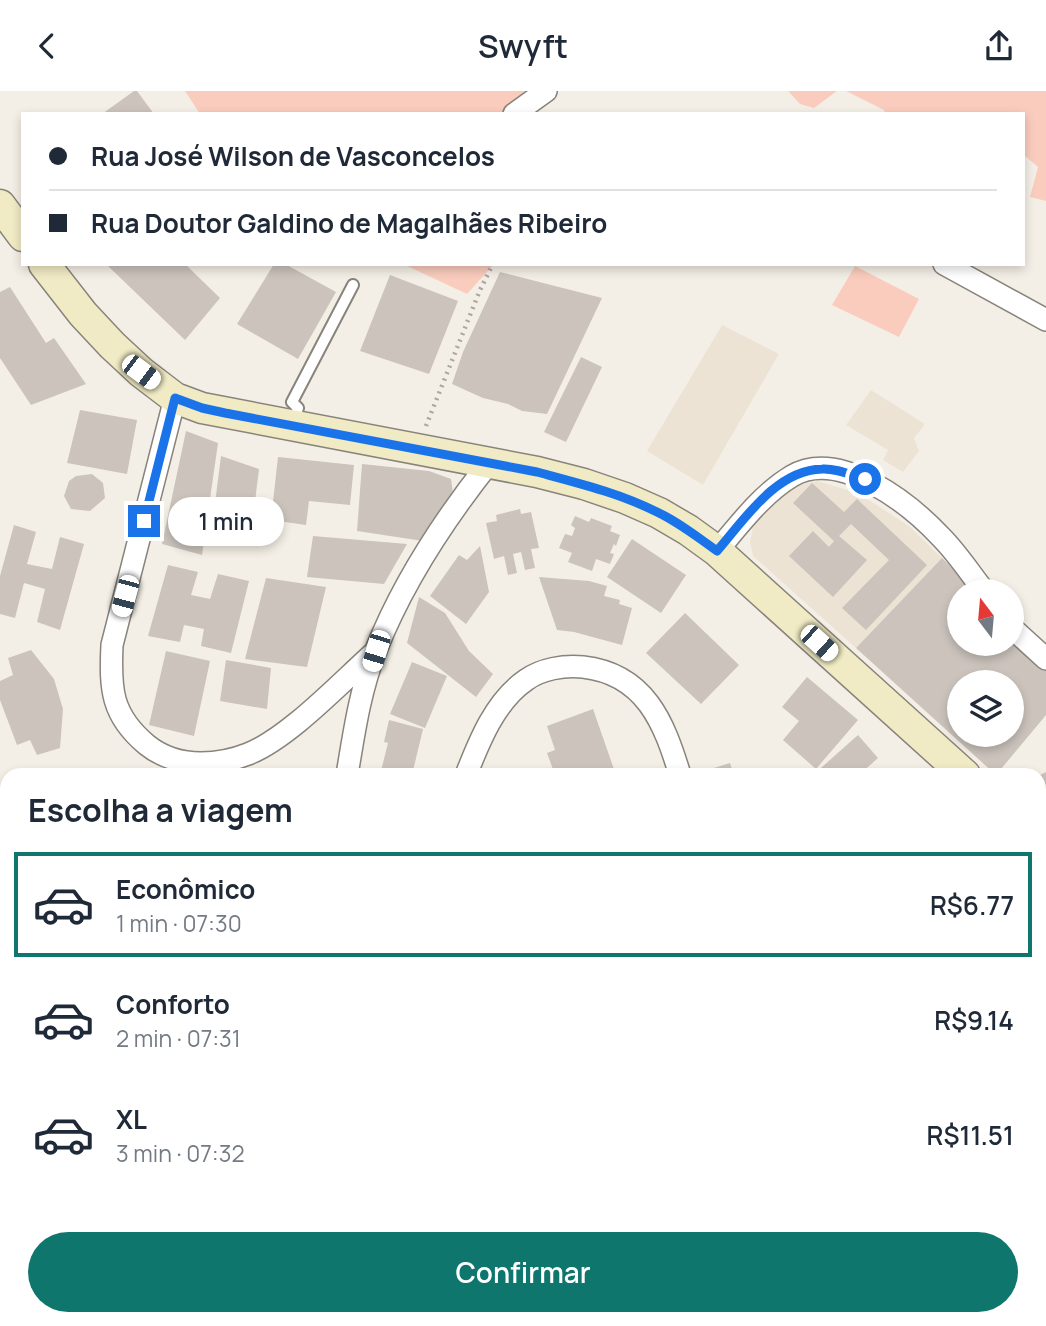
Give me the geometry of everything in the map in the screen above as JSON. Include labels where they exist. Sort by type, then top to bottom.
[{"type":"main road","points":[[0,205],[21,233]]},
{"type":"main road","points":[[46,266],[83,314],[112,345],[175,398],[202,408],[537,472],[625,498],[659,513],[717,551],[953,768]]},
{"type":"street","points":[[517,112],[546,91]]},
{"type":"street","points":[[948,266],[1046,320]]},
{"type":"street","points":[[175,398],[112,645],[111,677],[116,705],[130,731],[155,752],[186,762],[217,763],[248,754],[283,734],[376,651]]},
{"type":"street","points":[[348,768],[356,717],[376,651],[421,558],[452,511],[489,463]]},
{"type":"street","points":[[717,551],[757,505],[779,486],[795,475],[825,468],[865,479],[918,514],[943,538],[975,579]]},
{"type":"street","points":[[1024,639],[1046,659]]},
{"type":"street","points":[[469,768],[491,720],[508,697],[526,680],[562,667],[602,670],[621,678],[638,691],[653,708],[664,729],[678,768]]},
{"type":"lane","points":[[292,426],[298,408],[292,402],[353,285]]},
{"type":"path","points":[[417,449],[492,266]]},
{"type":"shaded area","points":[[185,91],[545,91],[517,112],[199,112]]},
{"type":"shaded area","points":[[788,91],[837,91],[814,108],[800,104]]},
{"type":"shaded area","points":[[846,91],[1046,91],[1046,201],[1030,197],[1038,167],[1025,156],[1025,112],[884,110]]},
{"type":"shaded area","points":[[407,266],[492,266],[467,294]]},
{"type":"shaded area","points":[[855,266],[919,299],[899,337],[832,305]]},
{"type":"shaded area","points":[[722,325],[779,354],[703,485],[647,451]]},
{"type":"shaded area","points":[[871,390],[925,424],[914,438],[919,451],[903,472],[883,460],[888,450],[846,425]]},
{"type":"shaded area","points":[[817,481],[858,493],[909,526],[942,558],[856,648],[753,556],[750,542],[753,526],[787,487]]},
{"type":"building","points":[[137,91],[153,112],[105,112]]},
{"type":"building","points":[[108,266],[187,266],[220,298],[185,340]]},
{"type":"building","points":[[273,266],[289,266],[336,292],[298,359],[237,324]]},
{"type":"building","points":[[500,272],[602,298],[547,414],[522,411],[452,384],[463,352]]},
{"type":"building","points":[[390,275],[458,301],[429,374],[360,351]]},
{"type":"building","points":[[10,287],[46,343],[54,338],[86,384],[31,405],[0,358],[0,292]]},
{"type":"building","points":[[581,357],[602,367],[566,442],[544,432]]},
{"type":"building","points":[[80,410],[137,420],[127,474],[67,463]]},
{"type":"building","points":[[186,431],[218,443],[202,555],[162,544]]},
{"type":"building","points":[[221,456],[259,469],[251,534],[212,527]]},
{"type":"building","points":[[278,457],[354,465],[350,505],[309,501],[306,525],[271,520]]},
{"type":"building","points":[[362,464],[429,471],[451,479],[453,494],[423,541],[357,531]]},
{"type":"building","points":[[92,474],[103,483],[105,498],[90,511],[71,509],[64,496],[69,481],[76,476]]},
{"type":"building","points":[[812,483],[844,512],[857,499],[927,565],[866,630],[842,608],[889,560],[851,524],[839,536],[867,560],[833,597],[789,556],[813,531],[829,547],[834,541],[793,503]]},
{"type":"building","points":[[520,509],[521,514],[531,512],[539,548],[531,549],[535,568],[525,570],[521,552],[513,554],[517,573],[508,575],[504,556],[494,559],[486,523],[497,521],[496,515]]},
{"type":"building","points":[[575,516],[589,522],[591,518],[612,526],[610,531],[620,535],[610,553],[614,554],[610,564],[596,559],[592,571],[568,562],[572,553],[559,548],[565,534],[572,536],[575,528],[571,525]]},
{"type":"building","points":[[14,525],[36,532],[27,564],[52,569],[60,537],[84,544],[60,630],[37,622],[45,589],[24,583],[15,618],[0,614],[0,576]]},
{"type":"building","points":[[313,536],[407,544],[384,584],[307,577]]},
{"type":"building","points":[[632,539],[686,575],[661,613],[607,577]]},
{"type":"building","points":[[480,546],[489,592],[466,624],[430,596],[459,555],[467,560]]},
{"type":"building","points":[[942,558],[963,579],[947,579],[947,656],[1024,656],[1024,640],[1046,663],[1046,715],[1024,741],[1024,670],[947,670],[947,731],[856,648]]},
{"type":"building","points":[[168,565],[198,572],[191,595],[210,599],[218,574],[249,581],[231,653],[201,646],[204,629],[184,625],[180,642],[148,636]]},
{"type":"building","points":[[539,577],[589,581],[607,586],[604,596],[620,600],[619,604],[632,608],[622,645],[557,630]]},
{"type":"building","points":[[266,578],[326,587],[307,667],[245,659]]},
{"type":"building","points":[[419,597],[445,613],[469,651],[493,674],[476,697],[407,643]]},
{"type":"building","points":[[685,613],[739,665],[701,704],[646,653]]},
{"type":"building","points":[[31,650],[54,679],[63,709],[60,748],[37,755],[30,740],[17,745],[0,700],[0,681],[13,675],[8,658]]},
{"type":"building","points":[[166,651],[210,661],[194,736],[149,725]]},
{"type":"building","points":[[226,660],[271,668],[267,709],[220,701]]},
{"type":"building","points":[[412,662],[447,676],[425,728],[390,714]]},
{"type":"building","points":[[807,677],[858,720],[815,768],[783,740],[799,721],[782,707]]},
{"type":"building","points":[[593,709],[614,768],[552,768],[547,753],[555,750],[547,726]]},
{"type":"building","points":[[389,720],[423,729],[414,768],[382,768],[388,743],[384,742]]},
{"type":"building","points":[[858,735],[878,758],[867,768],[821,768]]},
{"type":"building","points":[[965,747],[1019,747],[1002,768],[988,768]]},
{"type":"building","points":[[730,763],[732,768],[714,768]]},
{"type":"route","points":[[144,521],[175,398],[225,413],[537,472],[584,484],[659,513],[717,551],[757,505],[795,475],[825,468],[865,479]]}]
